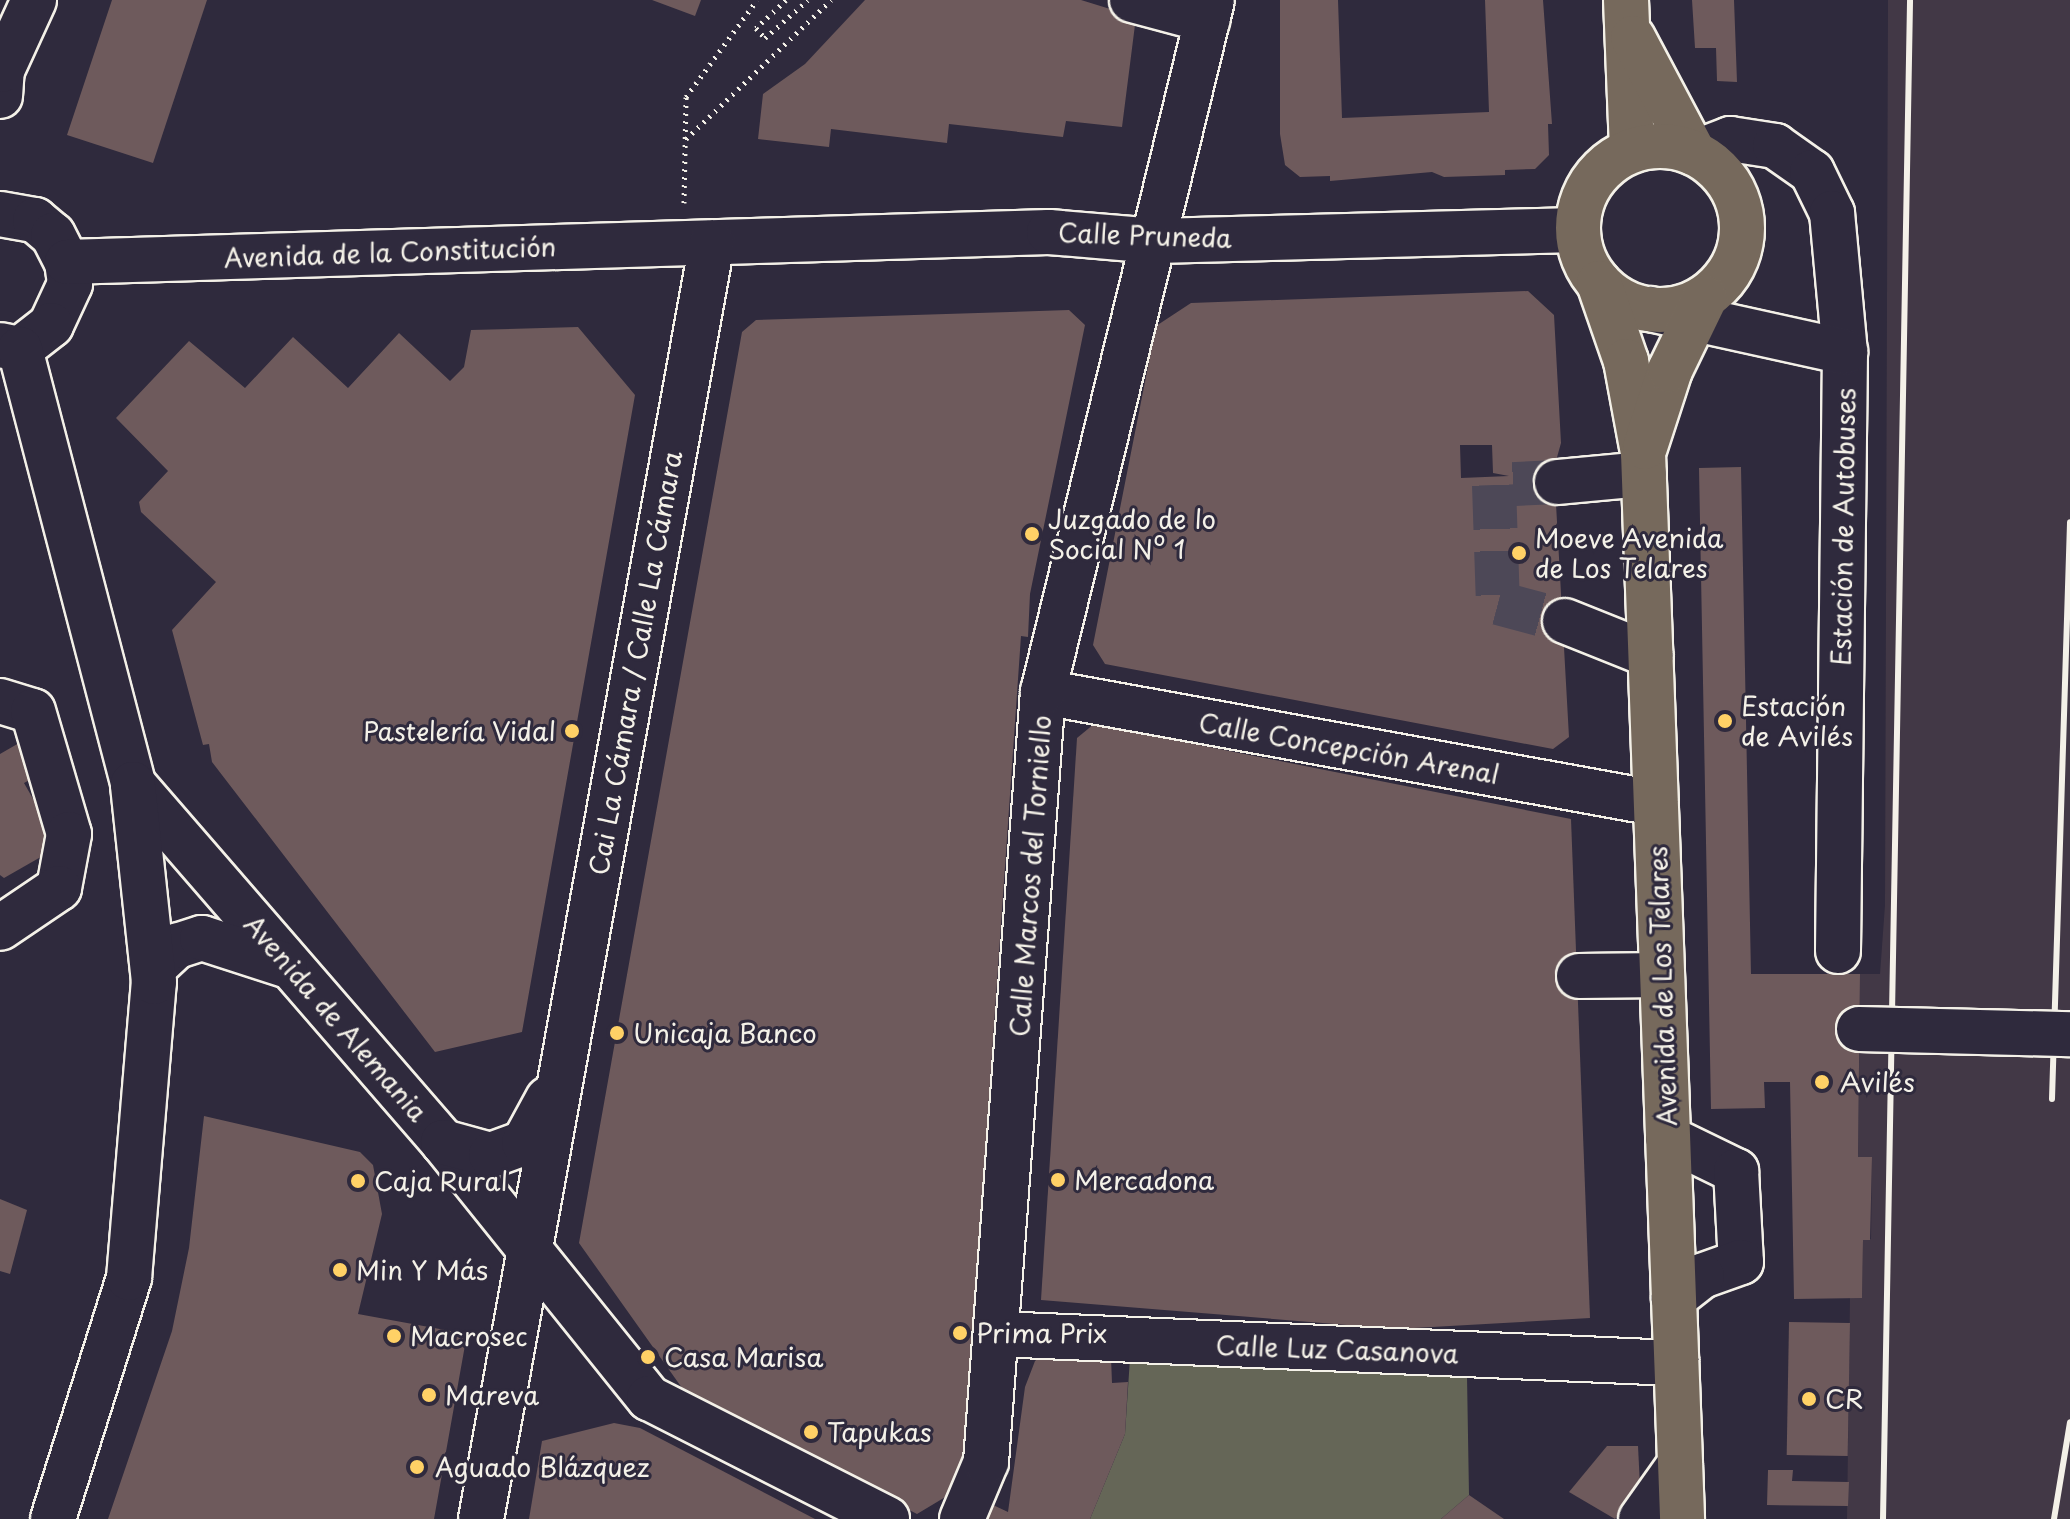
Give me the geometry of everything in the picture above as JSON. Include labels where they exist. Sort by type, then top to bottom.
[{"type":"main road","points":[[1627,14],[1632,150]]},
{"type":"main road","points":[[1627,14],[1694,153]]},
{"type":"main road","points":[[1666,146],[1694,153],[1717,169],[1737,199],[1742,226],[1738,255],[1699,309],[1650,309],[1621,300],[1599,283],[1583,258],[1577,230],[1588,186],[1607,164],[1632,150],[1666,146]]},
{"type":"main road","name":"Avenida de Los Telares","points":[[1599,283],[1626,361],[1643,464],[1682,1519]]},
{"type":"main road","name":"Avenida de Los Telares","points":[[1643,464],[1670,370],[1699,309]]},
{"type":"street","points":[[0,96],[2,70],[34,0]]},
{"type":"street","points":[[1132,0],[1210,10]]},
{"type":"street","name":"Calle Marcos del Torniello","points":[[962,1519],[986,1462],[1043,692],[1156,241],[1210,10]]},
{"type":"street","points":[[1694,153],[1730,139],[1753,141],[1775,146],[1812,172],[1832,213],[1845,352]]},
{"type":"street","points":[[0,214],[35,220],[53,235],[67,262],[70,284],[64,306],[51,325],[10,347]]},
{"type":"street","name":"Calle Pruneda","points":[[698,243],[1049,232],[1156,241],[1577,230]]},
{"type":"street","name":"Avenida de la Constitución","points":[[67,262],[698,243]]},
{"type":"street","name":"Cai La Cámara / Calle La Cámara","points":[[481,1519],[698,243]]},
{"type":"street","name":"Estación de Autobuses","points":[[1699,309],[1743,330],[1845,352],[1838,951]]},
{"type":"street","points":[[1670,370],[1711,338],[1743,330]]},
{"type":"street","name":"Avenida de Alemania","points":[[10,347],[133,784],[443,1142],[649,1398],[887,1519]]},
{"type":"street","points":[[1557,482],[1643,464]]},
{"type":"street","points":[[1565,621],[1650,655]]},
{"type":"street","name":"Calle Concepción Arenal","points":[[1043,692],[1655,803]]},
{"type":"street","points":[[0,701],[33,711],[69,834],[59,888],[0,928]]},
{"type":"street","points":[[53,1519],[129,1278],[153,968],[133,784]]},
{"type":"street","points":[[153,968],[177,946],[202,938],[291,967]]},
{"type":"street","points":[[1579,976],[1662,975]]},
{"type":"street","points":[[1859,1029],[2070,1034]]},
{"type":"street","name":"Cai La Cámara / Calle La Cámara","points":[[443,1142],[491,1155],[524,1143],[557,1083]]},
{"type":"street","points":[[1668,1138],[1736,1171],[1741,1262],[1702,1276],[1674,1298]]},
{"type":"street","name":"Calle Luz Casanova","points":[[997,1334],[1676,1363]]},
{"type":"street","points":[[1641,1519],[1680,1464]]},
{"type":"path","points":[[698,243],[685,140],[686,97],[757,0]]},
{"type":"path","points":[[786,0],[756,28],[765,38],[808,0]]},
{"type":"path","points":[[685,140],[831,0]]},
{"type":"shaded area","points":[[1888,0],[2070,0],[2070,1519],[1847,1519],[1850,1297],[1862,1297],[1863,1240],[1871,1239],[1872,1158],[1858,1157],[1860,974],[1880,974],[1885,905]]},
{"type":"green space","points":[[1130,1358],[1467,1376],[1469,1495],[1441,1519],[1090,1519],[1125,1434]]},
{"type":"building","points":[[112,0],[207,0],[153,163],[67,135]]},
{"type":"building","points":[[652,0],[701,0],[695,16]]},
{"type":"building","points":[[865,0],[1081,0],[1136,17],[1122,127],[1066,121],[1063,137],[949,124],[947,143],[831,129],[829,147],[758,139],[763,94],[805,64]]},
{"type":"building","points":[[1280,0],[1338,0],[1342,118],[1489,112],[1485,0],[1543,0],[1552,124],[1548,124],[1549,155],[1535,169],[1505,170],[1505,175],[1444,177],[1432,172],[1330,181],[1330,176],[1300,177],[1285,165],[1280,134]]},
{"type":"building","points":[[1692,0],[1734,0],[1737,82],[1717,81],[1716,48],[1695,48]]},
{"type":"building","points":[[1528,291],[1554,315],[1561,443],[1554,468],[1569,737],[1553,749],[1105,664],[1093,645],[1156,326],[1191,303]],"holes":[[[1460,445],[1492,445],[1493,473],[1509,476],[1461,478]]]},
{"type":"building","points":[[1069,310],[1085,325],[1030,594],[1028,637],[1021,636],[962,1487],[917,1514],[687,1395],[579,1243],[742,332],[756,320]]},
{"type":"building","points":[[578,327],[635,395],[522,1032],[435,1052],[212,762],[209,744],[203,745],[172,630],[216,582],[141,512],[139,502],[168,471],[116,418],[189,341],[245,388],[293,337],[348,388],[399,333],[450,381],[464,367],[471,330]]},
{"type":"building","name":"Estación de Avilés","points":[[1741,467],[1751,974],[1860,974],[1858,1157],[1872,1157],[1870,1240],[1863,1240],[1862,1298],[1794,1299],[1790,1082],[1764,1082],[1765,1108],[1711,1109],[1699,468]]},
{"type":"building","points":[[1094,724],[1571,819],[1590,1318],[1396,1329],[1041,1300],[1077,738]]},
{"type":"building","points":[[26,739],[45,772],[24,783],[60,846],[4,878],[0,875],[0,754]]},
{"type":"building","points":[[204,1116],[360,1152],[373,1165],[382,1214],[358,1314],[467,1334],[434,1519],[108,1519],[172,1331],[189,1248]]},
{"type":"building","points":[[0,1199],[27,1210],[10,1274],[0,1271]]},
{"type":"building","points":[[1789,1322],[1850,1323],[1848,1456],[1787,1455]]},
{"type":"building","points":[[1043,1354],[1111,1357],[1112,1383],[1128,1382],[1125,1434],[1090,1519],[986,1519],[993,1505],[1008,1512],[1025,1387],[1035,1361]]},
{"type":"building","points":[[614,1423],[640,1428],[815,1519],[529,1519],[542,1441]]},
{"type":"building","points":[[1607,1446],[1638,1446],[1640,1486],[1615,1519],[1569,1492]]},
{"type":"building","points":[[1768,1470],[1793,1470],[1792,1481],[1849,1482],[1848,1506],[1767,1505]]},
{"type":"building","points":[[1469,1495],[1504,1519],[1441,1519]]},
{"type":"tunnel","points":[[1557,482],[1494,485],[1498,603],[1565,621]]},
{"type":"railway","points":[[1883,1519],[1910,0]]},
{"type":"railway","points":[[2052,1099],[2070,522]]},
{"type":"railway","points":[[2054,1519],[2070,1422]]},
{"type":"place","name":"Juzgado de lo Social Nº 1","points":[[1032,534]]},
{"type":"place","name":"Moeve Avenida de Los Telares","points":[[1519,553]]},
{"type":"place","name":"Estación de Avilés","points":[[1725,721]]},
{"type":"place","name":"Pastelería Vidal","points":[[572,731]]},
{"type":"place","name":"Unicaja Banco","points":[[617,1033]]},
{"type":"place","name":"Avilés","points":[[1822,1082]]},
{"type":"place","name":"Mercadona","points":[[1058,1180]]},
{"type":"place","name":"Caja Rural","points":[[358,1181]]},
{"type":"place","name":"Min Y Más","points":[[340,1270]]},
{"type":"place","name":"Prima Prix","points":[[960,1333]]},
{"type":"place","name":"Macrosec","points":[[394,1336]]},
{"type":"place","name":"Casa Marisa","points":[[648,1357]]},
{"type":"place","name":"Mareva","points":[[429,1395]]},
{"type":"place","name":"CR","points":[[1809,1399]]},
{"type":"place","name":"Tapukas","points":[[811,1432]]},
{"type":"place","name":"Aguado Blázquez","points":[[417,1467]]}]
